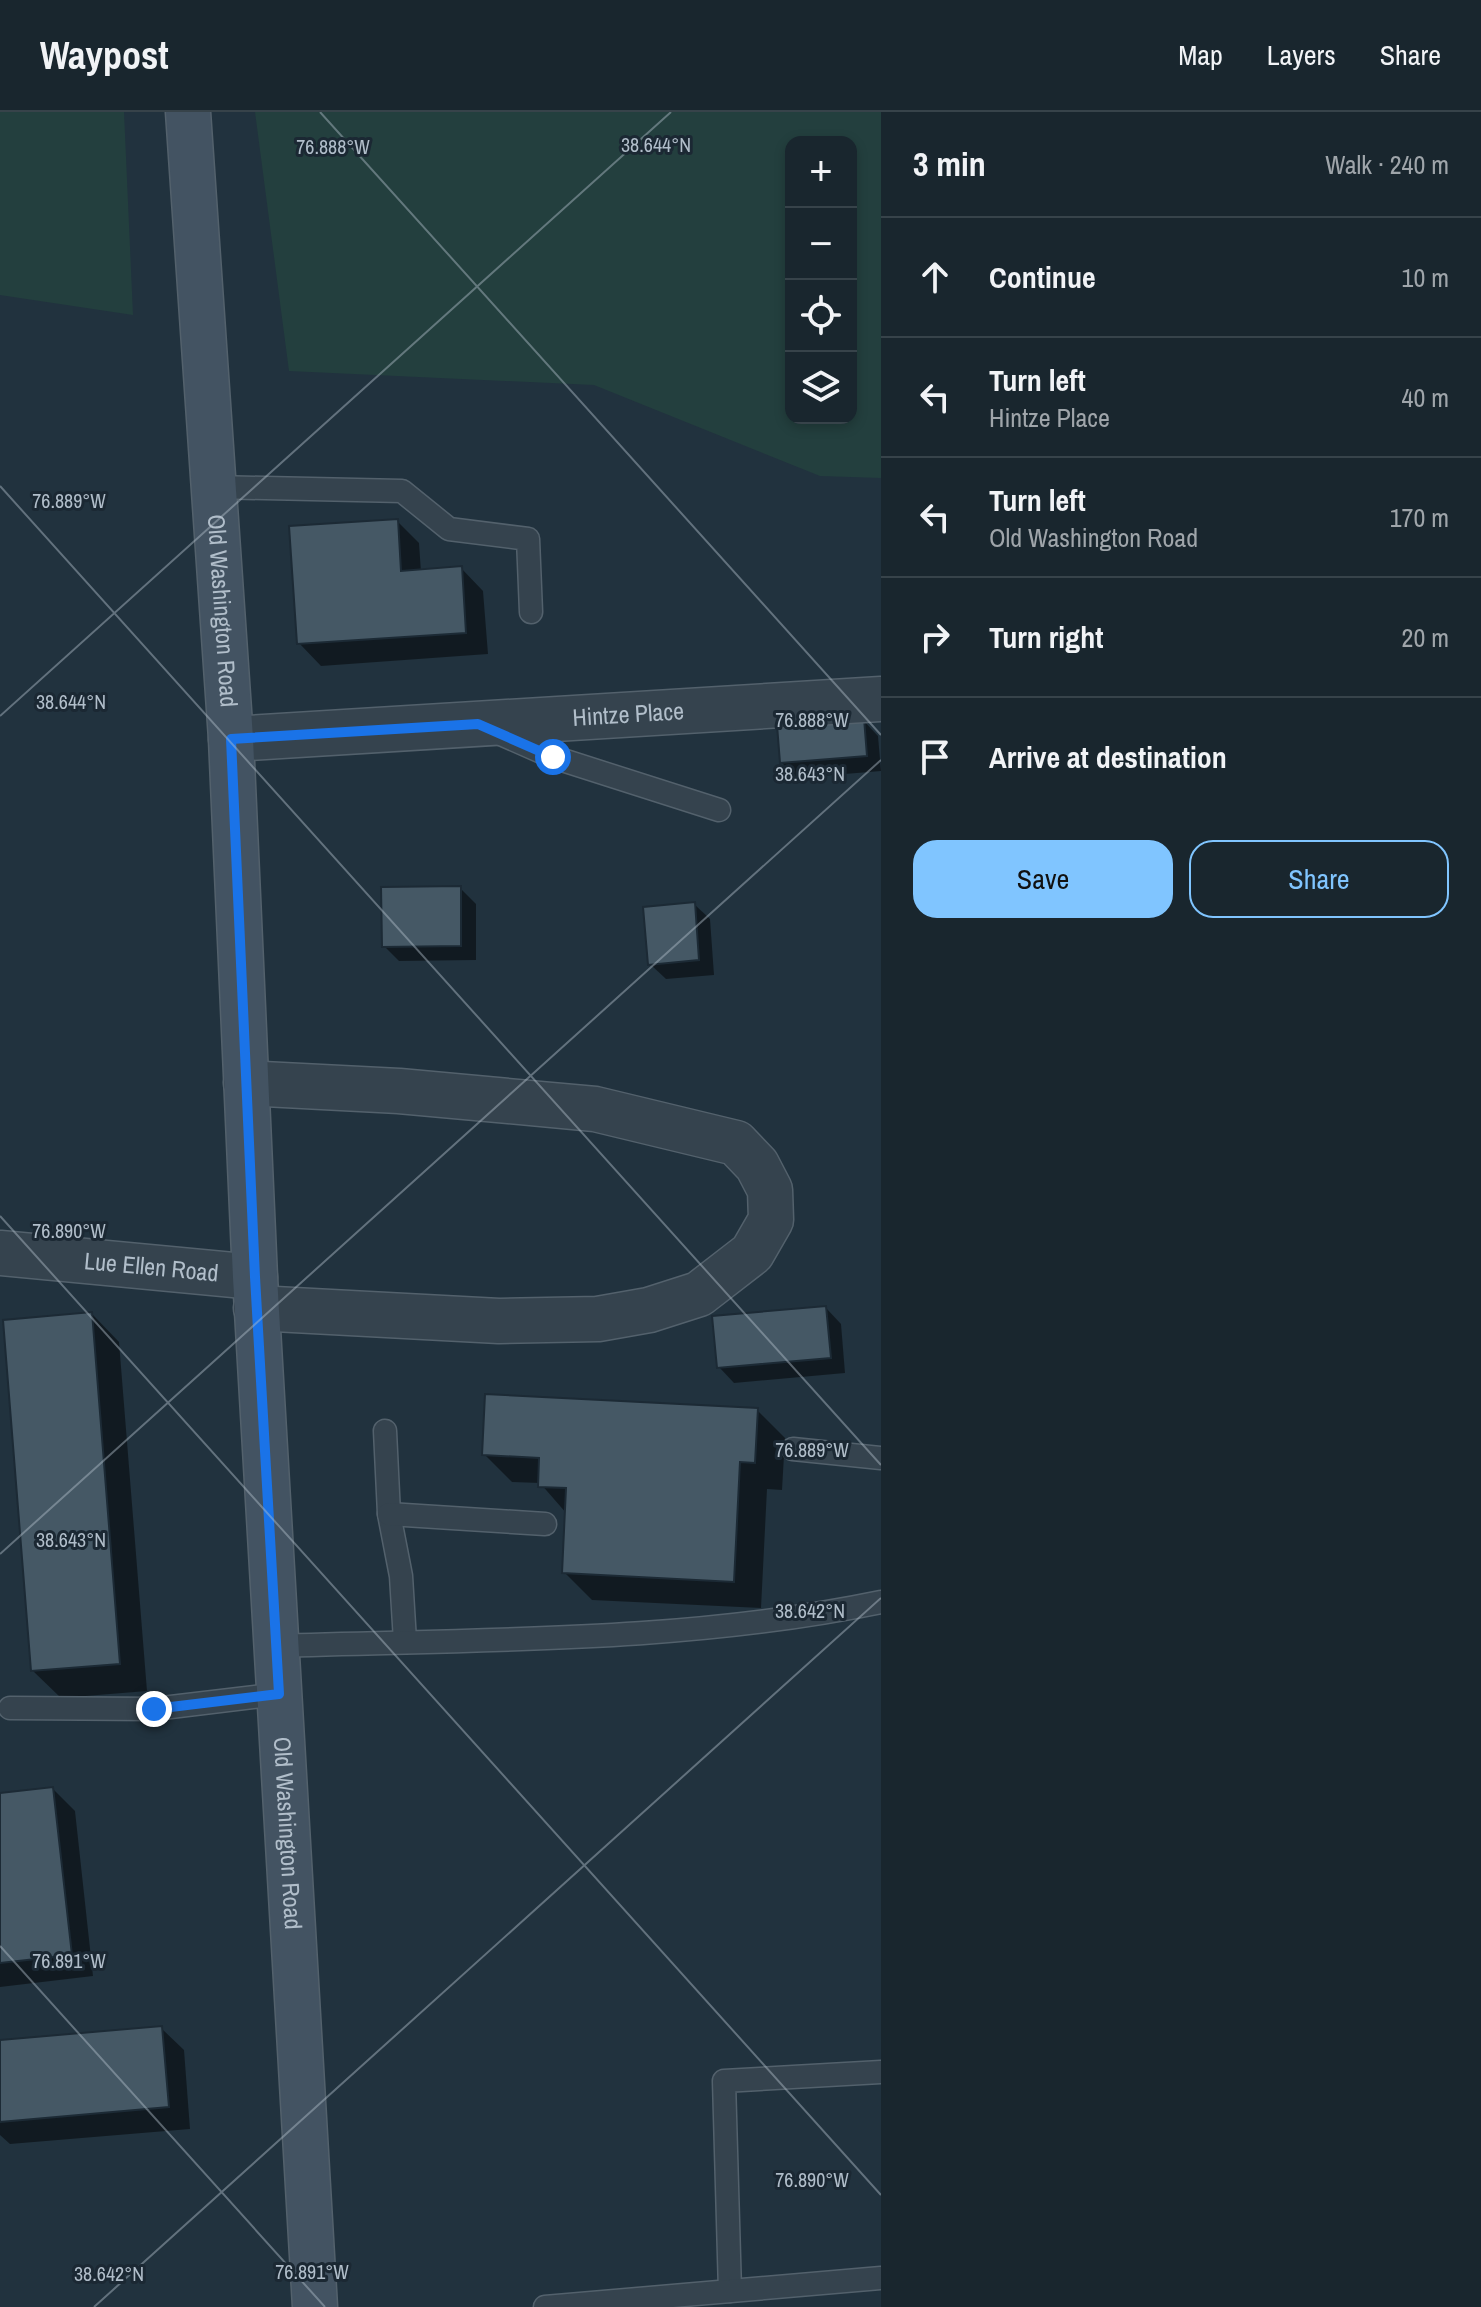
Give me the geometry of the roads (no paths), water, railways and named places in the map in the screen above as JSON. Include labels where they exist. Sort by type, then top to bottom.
[{"type":"main road","name":"Old Washington Road","points":[[188,112],[231,739],[256,1292],[315,2307]]},
{"type":"street","name":"Hintze Place","points":[[231,739],[881,699]]},
{"type":"street","name":"Lue Ellen Road","points":[[0,1253],[256,1292],[499,1321],[598,1319],[649,1310],[699,1294],[752,1253],[771,1220],[770,1190],[757,1165],[736,1143],[702,1132],[595,1109],[399,1091],[246,1083]]},
{"type":"lane","points":[[214,487],[402,491],[449,529],[528,539],[531,612]]},
{"type":"lane","points":[[478,724],[553,757],[719,810]]},
{"type":"lane","points":[[385,1431],[389,1514],[401,1576],[405,1641]]},
{"type":"lane","points":[[793,1449],[881,1458]]},
{"type":"lane","points":[[389,1514],[545,1524]]},
{"type":"lane","points":[[276,1646],[641,1633],[821,1614],[881,1602]]},
{"type":"lane","points":[[10,1708],[154,1709],[279,1694]]},
{"type":"lane","points":[[730,2291],[724,2081],[881,2072]]},
{"type":"lane","points":[[545,2307],[881,2278]]}]
